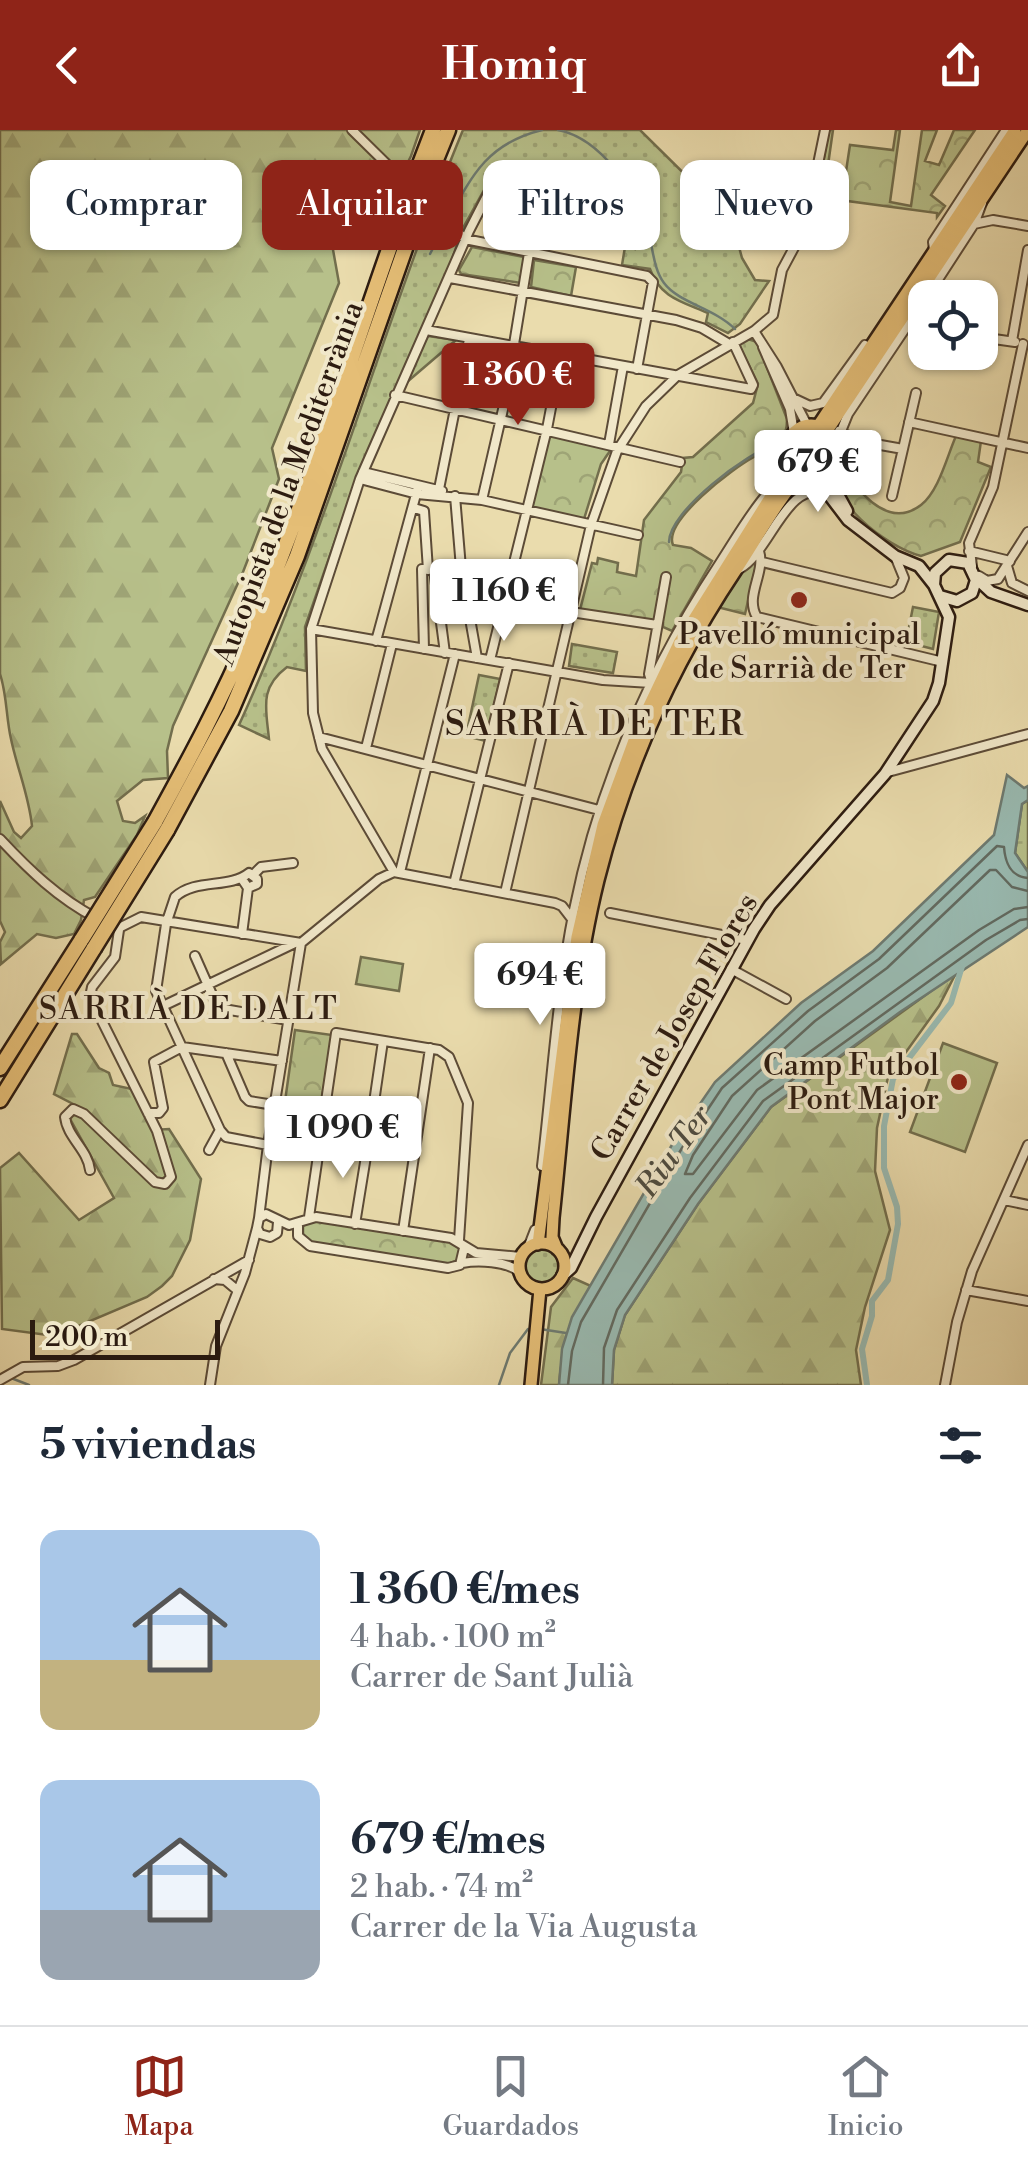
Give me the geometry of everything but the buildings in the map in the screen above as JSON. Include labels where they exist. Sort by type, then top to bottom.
[{"type":"highway","name":"Autopista de la Mediterrània","points":[[427,160],[433,130]]},
{"type":"highway","name":"Autopista de la Mediterrània","points":[[430,160],[448,130]]},
{"type":"highway","name":"Autopista de la Mediterrània","points":[[0,1100],[88,944],[231,711],[297,556],[397,250]]},
{"type":"highway","name":"Autopista de la Mediterrània","points":[[0,1068],[88,944]]},
{"type":"main road","points":[[823,428],[985,168],[1016,130]]},
{"type":"main road","points":[[807,470],[793,461],[788,447],[794,433],[823,428],[1028,130]]},
{"type":"main road","points":[[793,461],[783,490],[703,622],[655,715],[628,782],[589,926],[553,1218],[552,1237],[564,1266],[562,1276],[552,1287],[540,1289],[527,1284],[520,1272],[529,1250],[577,937],[603,825],[639,727],[680,642],[783,490],[807,470],[820,469],[832,454],[823,428]]},
{"type":"main road","points":[[529,1250],[558,1251]]},
{"type":"main road","points":[[530,1385],[540,1289]]},
{"type":"street","points":[[352,130],[466,239],[647,276],[653,282],[638,369]]},
{"type":"street","points":[[819,160],[825,130]]},
{"type":"street","points":[[985,168],[1006,130]]},
{"type":"street","points":[[937,280],[974,224],[982,198]]},
{"type":"street","points":[[397,872],[322,748],[313,713],[311,630],[361,476],[483,204]]},
{"type":"street","points":[[974,224],[993,220],[1028,226]]},
{"type":"street","points":[[505,893],[592,525],[620,446],[646,406],[678,375],[773,315],[782,270],[793,250]]},
{"type":"street","points":[[1012,342],[1025,286],[1028,250]]},
{"type":"street","points":[[482,500],[515,346],[529,253]]},
{"type":"street","points":[[426,330],[751,389],[753,385],[731,343],[702,328],[450,278]]},
{"type":"street","points":[[823,428],[908,325]]},
{"type":"street","points":[[754,330],[794,398],[823,428],[858,441],[902,449]]},
{"type":"street","points":[[794,398],[810,406],[823,402],[869,341],[880,334]]},
{"type":"street","points":[[439,489],[468,339]]},
{"type":"street","points":[[949,617],[975,588],[969,547],[993,487],[1026,344],[998,339]]},
{"type":"street","points":[[763,347],[790,409],[794,433]]},
{"type":"street","points":[[490,660],[547,429],[561,355]]},
{"type":"street","points":[[608,444],[623,366]]},
{"type":"street","points":[[892,496],[916,393]]},
{"type":"street","points":[[395,395],[680,462]]},
{"type":"street","points":[[909,422],[1028,448]]},
{"type":"street","points":[[856,524],[830,480],[832,454],[858,441]]},
{"type":"street","points":[[807,470],[856,524],[895,556],[919,566],[937,590],[949,617],[936,693],[884,774]]},
{"type":"street","points":[[361,476],[638,535]]},
{"type":"street","points":[[418,491],[439,489],[456,496]]},
{"type":"street","points":[[308,1218],[403,1231],[506,1258],[529,1250],[535,1228],[572,921],[599,810],[644,696],[695,601],[768,492],[783,490],[783,516]]},
{"type":"street","points":[[376,640],[418,491]]},
{"type":"street","points":[[736,571],[759,550],[800,495],[807,491],[827,494]]},
{"type":"street","points":[[456,496],[461,568],[477,658]]},
{"type":"street","points":[[397,872],[428,766],[450,654],[431,570],[424,511],[414,508]]},
{"type":"street","points":[[974,573],[993,582],[1028,532]]},
{"type":"street","points":[[969,547],[935,572],[937,590],[951,601],[990,592]]},
{"type":"street","points":[[969,547],[1008,564]]},
{"type":"street","points":[[759,550],[762,562],[752,609],[757,617],[943,662]]},
{"type":"street","points":[[762,562],[892,593],[900,588],[904,578],[895,556]]},
{"type":"street","points":[[919,566],[962,560],[990,592],[1028,605]]},
{"type":"street","points":[[1008,564],[1012,583],[1028,592]]},
{"type":"street","points":[[424,649],[422,570],[461,568]]},
{"type":"street","points":[[651,682],[649,674],[666,576]]},
{"type":"street","points":[[570,612],[657,625]]},
{"type":"street","points":[[311,630],[630,684],[651,682]]},
{"type":"street","points":[[366,748],[392,644]]},
{"type":"street","points":[[454,884],[509,664]]},
{"type":"street","points":[[630,684],[642,690],[644,696]]},
{"type":"street","name":"Carrer de Josep Flores","points":[[562,1276],[571,1268],[731,969],[770,904],[884,774],[1028,734]]},
{"type":"street","points":[[319,736],[599,810]]},
{"type":"street","points":[[899,753],[907,765]]},
{"type":"street","points":[[0,839],[70,904],[120,930]]},
{"type":"street","points":[[268,1144],[226,1137],[220,1130],[156,990],[170,906],[180,892],[242,879],[261,867],[293,863]]},
{"type":"street","points":[[163,1006],[298,943],[379,879],[397,872],[555,903],[562,906],[572,921]]},
{"type":"street","points":[[248,888],[257,884],[254,874]]},
{"type":"street","points":[[242,879],[248,888],[242,934]]},
{"type":"street","points":[[596,892],[610,913]]},
{"type":"street","points":[[555,903],[576,900]]},
{"type":"street","points":[[589,926],[610,913],[747,940]]},
{"type":"street","points":[[90,1170],[90,1163],[64,1121],[66,1113],[73,1109],[84,1114],[155,1182],[161,1185],[169,1181],[170,1166],[148,1112],[90,997],[92,986],[115,957],[120,930],[141,917],[298,943]]},
{"type":"street","points":[[210,1385],[216,1346],[249,1260],[258,1223],[298,943]]},
{"type":"street","points":[[195,956],[218,1008],[288,1020]]},
{"type":"street","points":[[731,969],[786,999]]},
{"type":"street","points":[[252,1246],[272,1235],[298,1229],[308,1218],[336,1034],[446,1052],[468,1103],[462,1263]]},
{"type":"street","points":[[372,1116],[383,1040]]},
{"type":"street","points":[[148,1112],[159,1113],[163,1108],[154,1062],[182,1047],[282,1061]]},
{"type":"street","points":[[403,1231],[430,1048]]},
{"type":"street","points":[[226,1053],[244,1097],[274,1105]]},
{"type":"street","points":[[208,1150],[220,1130]]},
{"type":"street","points":[[356,1224],[368,1144]]},
{"type":"street","points":[[945,1385],[966,1290],[1027,1152]]},
{"type":"street","points":[[260,1199],[275,1218],[298,1229],[310,1246],[448,1268],[475,1261],[514,1267],[520,1272]]},
{"type":"street","points":[[1004,1200],[1028,1205]]},
{"type":"street","points":[[258,1223],[275,1218]]},
{"type":"street","points":[[272,1235],[275,1218]]},
{"type":"street","points":[[258,1223],[272,1235]]},
{"type":"street","points":[[558,1251],[572,1252],[583,1241]]},
{"type":"street","points":[[0,1380],[23,1367],[58,1366],[74,1360],[249,1260]]},
{"type":"street","points":[[214,1279],[225,1280],[237,1290]]},
{"type":"street","points":[[966,1290],[1028,1301]]},
{"type":"green space","points":[[0,130],[420,130],[409,160],[262,160],[262,250],[333,250],[339,283],[272,448],[279,479],[243,572],[173,726],[167,751],[168,778],[143,780],[117,801],[123,821],[135,823],[145,816],[137,835],[95,897],[84,900],[74,934],[56,938],[37,934],[1,964],[0,942],[5,932],[0,921],[0,801],[14,832],[21,838],[32,826],[0,674]]},
{"type":"green space","points":[[463,130],[640,130],[680,170],[680,250],[740,250],[755,280],[769,281],[740,324],[728,333],[706,322],[708,313],[666,293],[650,269],[622,265],[624,250],[660,250],[660,160],[483,160],[483,192],[463,228],[463,160],[451,160]]},
{"type":"green space","points":[[829,130],[833,130],[829,160],[823,160]]},
{"type":"green space","points":[[896,130],[900,130],[890,202],[911,206],[922,130],[937,130],[925,161],[939,165],[954,130],[975,130],[931,195],[945,206],[937,217],[937,213],[849,201],[850,145],[893,150]]},
{"type":"green space","points":[[472,247],[524,257],[521,283],[461,274],[459,270]]},
{"type":"green space","points":[[417,250],[455,250],[360,469],[305,627],[306,671],[287,667],[268,691],[269,739],[239,725],[300,578]]},
{"type":"green space","points":[[534,260],[576,267],[571,296],[531,287]]},
{"type":"green space","points":[[428,336],[456,340],[407,382],[426,339]]},
{"type":"green space","points":[[748,339],[757,342],[787,419],[786,431],[775,446],[717,483],[678,523],[673,545],[691,548],[712,561],[672,631],[663,623],[580,610],[592,563],[597,564],[598,558],[618,563],[617,572],[636,576],[644,520],[681,472],[683,458],[693,457],[753,403],[758,384],[738,343]]},
{"type":"green space","points":[[810,430],[822,436],[828,448],[822,460],[810,466],[798,460],[792,448],[798,436]]},
{"type":"green space","points":[[557,435],[603,443],[610,451],[601,464],[584,519],[529,508],[547,438]]},
{"type":"green space","points":[[956,436],[981,441],[978,462],[991,467],[960,542],[921,556],[907,551],[861,520],[839,490],[838,459],[872,502],[895,513],[908,512],[921,505],[933,491]]},
{"type":"green space","points":[[758,557],[745,614],[717,607],[737,576]]},
{"type":"green space","points":[[913,607],[939,612],[933,649],[906,642]]},
{"type":"green space","points":[[572,644],[617,652],[613,673],[569,666]]},
{"type":"green space","points":[[479,675],[500,679],[486,741],[466,736]]},
{"type":"green space","points":[[1028,800],[1028,872],[1015,853],[1022,804]]},
{"type":"green space","points":[[361,957],[403,964],[399,991],[356,984]]},
{"type":"green space","points":[[956,973],[939,1006],[888,1077],[877,1128],[875,1171],[890,1230],[865,1307],[856,1350],[861,1385],[612,1385],[614,1350],[625,1315],[698,1204],[771,1107]]},
{"type":"green space","points":[[295,1030],[332,1035],[316,1136],[281,1130]]},
{"type":"green space","points":[[72,1034],[77,1034],[99,1068],[109,1073],[113,1085],[132,1089],[153,1130],[169,1129],[201,1179],[190,1240],[172,1276],[147,1297],[55,1336],[2,1329],[0,1168],[19,1153],[79,1220],[114,1198],[69,1117],[75,1105],[54,1094]]},
{"type":"green space","name":"Camp Futbol Pont Major","points":[[943,1043],[997,1063],[965,1152],[910,1132]]},
{"type":"green space","points":[[314,1220],[448,1240],[460,1249],[458,1260],[446,1265],[314,1245],[303,1238],[303,1226]]},
{"type":"green space","points":[[542,1249],[554,1255],[560,1267],[554,1279],[542,1285],[530,1279],[524,1267],[530,1255]]},
{"type":"green space","points":[[573,1278],[591,1286],[569,1333],[559,1385],[541,1385],[551,1307]]},
{"type":"water","name":"Riu Ter","points":[[1007,775],[1024,788],[1028,786],[1015,853],[1028,872],[1028,927],[900,1012],[771,1107],[698,1204],[625,1315],[614,1350],[612,1385],[559,1385],[562,1349],[572,1317],[673,1143],[715,1082],[801,1003],[873,951],[994,835]]},
{"type":"waterway","points":[[463,192],[496,152],[542,130]]},
{"type":"waterway","points":[[558,130],[588,144],[615,168],[643,216],[655,264],[670,290],[735,329]]},
{"type":"waterway","points":[[430,254],[432,250]]},
{"type":"waterway","points":[[669,542],[672,529],[695,499],[747,458],[776,444]]},
{"type":"waterway","points":[[867,1385],[862,1349],[872,1316],[872,1301],[888,1280],[898,1224],[897,1207],[884,1168],[884,1126],[893,1079],[951,1003],[963,963]]},
{"type":"waterway","points":[[499,1385],[510,1353],[532,1329]]},
{"type":"waterway","points":[[540,1329],[566,1333]]},
{"type":"waterway","points":[[11,1378],[29,1385]]},
{"type":"place","name":"Pavelló municipal de Sarrià de Ter","points":[[799,600]]},
{"type":"place","name":"Camp Futbol Pont Major","points":[[959,1082]]},
{"type":"district","name":"SARRIÀ DE TER","points":[[595,723]]},
{"type":"district","name":"SARRIÀ DE DALT","points":[[189,1008]]}]
